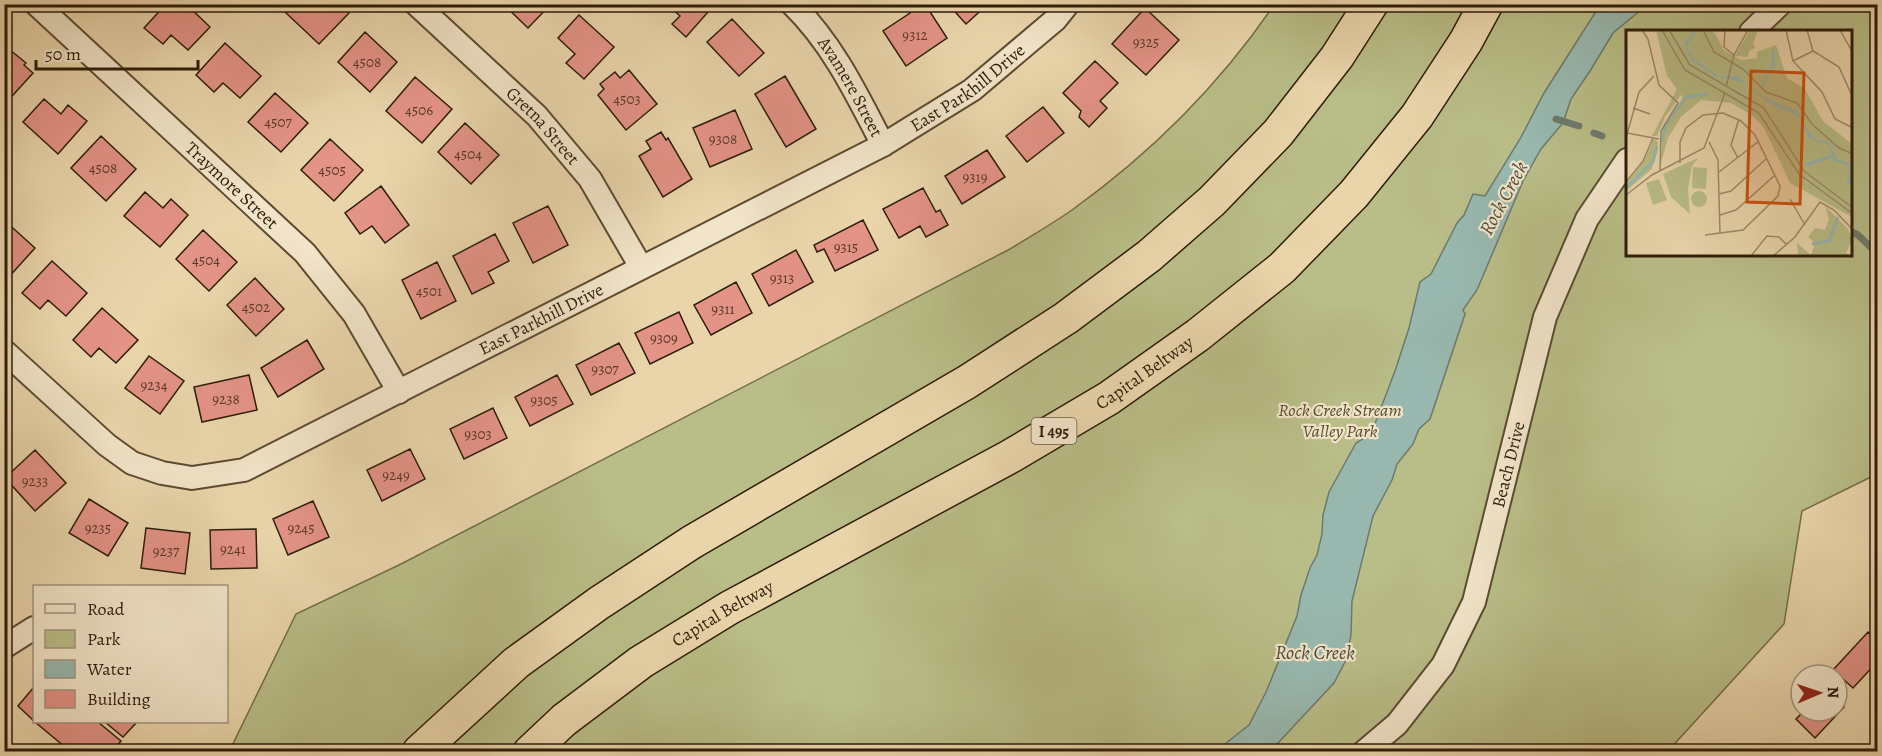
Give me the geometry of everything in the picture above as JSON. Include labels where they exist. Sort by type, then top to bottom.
[{"type":"highway","points":[[419,752],[516,663],[599,603],[692,542],[967,382],[1066,318],[1149,256],[1212,201],[1278,133],[1337,57],[1371,4]]},
{"type":"highway","name":"Capital Beltway","points":[[530,752],[564,720],[641,662],[729,608],[1011,456],[1109,398],[1198,336],[1282,268],[1354,194],[1417,116],[1466,41],[1486,4]]},
{"type":"street","name":"Traymore Street","points":[[36,4],[305,253],[354,314],[399,392]]},
{"type":"street","name":"Gretna Street","points":[[416,4],[544,125],[590,179],[641,267]]},
{"type":"street","name":"Avamere Street","points":[[792,4],[805,17],[844,69],[883,145]]},
{"type":"street","name":"East Parkhill Drive","points":[[4,351],[107,445],[132,463],[162,473],[192,478],[244,470],[883,145],[972,90],[1056,19],[1068,4]]},
{"type":"street","points":[[1752,30],[1780,4]]},
{"type":"street","name":"Beach Drive","points":[[1364,752],[1397,724],[1443,664],[1474,602],[1545,317],[1587,219],[1626,161]]},
{"type":"street","points":[[4,647],[33,629]]},
{"type":"green space","name":"Rock Creek Stream Valley Park","points":[[1274,5],[1877,5],[1877,474],[1802,511],[1784,624],[1668,751],[229,752],[296,614],[401,564],[1010,249],[1072,210],[1129,165],[1182,116],[1231,62]]},
{"type":"water","name":"Rock Creek","points":[[1600,5],[1647,5],[1613,33],[1571,99],[1563,123],[1541,149],[1523,181],[1477,290],[1463,310],[1465,314],[1430,419],[1419,429],[1413,444],[1397,464],[1392,480],[1373,516],[1352,601],[1351,635],[1346,660],[1334,683],[1278,743],[1267,751],[1216,751],[1249,725],[1266,692],[1297,616],[1301,595],[1317,555],[1329,492],[1356,443],[1371,434],[1409,328],[1420,282],[1431,274],[1473,194],[1485,196],[1520,139],[1544,93]]},
{"type":"building","points":[[166,4],[186,4],[210,27],[188,50],[171,35],[163,44],[144,28]]},
{"type":"building","points":[[292,4],[340,4],[349,13],[319,44],[285,12]]},
{"type":"building","points":[[503,4],[551,4],[528,28]]},
{"type":"building","points":[[667,4],[715,4],[686,37],[672,24],[680,16]]},
{"type":"building","points":[[905,4],[925,4],[947,38],[906,66],[883,31],[910,13]]},
{"type":"building","points":[[948,4],[988,4],[966,24]]},
{"type":"building","points":[[1145,8],[1179,40],[1146,75],[1112,44]]},
{"type":"building","points":[[579,15],[614,47],[584,79],[566,63],[575,54],[558,38]]},
{"type":"building","points":[[732,19],[764,53],[739,76],[707,42]]},
{"type":"building","points":[[365,32],[397,62],[370,92],[338,62]]},
{"type":"building","points":[[225,43],[261,76],[240,98],[223,83],[214,92],[196,75]]},
{"type":"building","points":[[4,45],[26,63],[24,65],[33,73],[4,105]]},
{"type":"building","points":[[1095,61],[1118,83],[1100,101],[1107,108],[1089,127],[1079,117],[1081,111],[1063,93]]},
{"type":"building","points":[[629,70],[657,104],[626,130],[598,95],[604,89],[600,84],[615,72],[620,78]]},
{"type":"building","points":[[785,76],[816,129],[786,147],[755,94]]},
{"type":"building","points":[[415,77],[452,109],[422,143],[386,111]]},
{"type":"building","points":[[275,93],[308,123],[281,152],[248,122]]},
{"type":"building","points":[[44,99],[61,114],[68,105],[87,121],[58,154],[23,122]]},
{"type":"building","points":[[1043,107],[1064,133],[1027,162],[1006,136]]},
{"type":"building","points":[[735,110],[752,149],[710,167],[693,128]]},
{"type":"building","points":[[465,123],[499,155],[471,184],[438,152]]},
{"type":"building","points":[[661,132],[666,140],[668,138],[692,179],[663,197],[639,156],[651,149],[646,141]]},
{"type":"building","points":[[101,136],[136,169],[106,201],[71,168]]},
{"type":"building","points":[[330,139],[363,170],[334,201],[301,170]]},
{"type":"building","points":[[987,150],[1005,177],[962,204],[945,176]]},
{"type":"building","points":[[381,186],[409,225],[385,243],[372,226],[360,234],[345,213]]},
{"type":"building","points":[[923,188],[936,212],[940,210],[948,225],[926,237],[920,226],[899,238],[883,209]]},
{"type":"building","points":[[145,192],[163,208],[171,199],[188,215],[160,247],[124,216]]},
{"type":"building","points":[[548,206],[568,245],[533,263],[513,223]]},
{"type":"building","points":[[4,220],[35,248],[7,279],[4,277]]},
{"type":"building","points":[[863,220],[878,250],[835,271],[824,249],[817,252],[814,245]]},
{"type":"building","points":[[203,230],[237,262],[209,291],[176,259]]},
{"type":"building","points":[[495,234],[509,261],[488,272],[494,283],[472,294],[453,256]]},
{"type":"building","points":[[796,250],[813,282],[769,306],[752,274]]},
{"type":"building","points":[[52,261],[87,293],[66,316],[48,300],[40,309],[22,293]]},
{"type":"building","points":[[437,262],[456,301],[421,319],[402,280]]},
{"type":"building","points":[[255,278],[284,309],[256,336],[227,305]]},
{"type":"building","points":[[736,282],[752,313],[711,335],[694,305]]},
{"type":"building","points":[[102,308],[138,340],[116,363],[99,348],[91,357],[73,340]]},
{"type":"building","points":[[679,312],[693,343],[650,364],[635,333]]},
{"type":"building","points":[[307,340],[324,369],[278,397],[261,368]]},
{"type":"building","points":[[619,343],[635,373],[591,395],[576,365]]},
{"type":"building","points":[[149,356],[184,381],[160,414],[125,388]]},
{"type":"building","points":[[249,375],[257,410],[202,422],[194,387]]},
{"type":"building","points":[[557,375],[573,404],[530,426],[515,397]]},
{"type":"building","points":[[493,408],[507,438],[464,459],[450,429]]},
{"type":"building","points":[[410,449],[425,479],[382,501],[367,470]]},
{"type":"building","points":[[35,450],[66,483],[35,511],[5,478]]},
{"type":"building","points":[[89,499],[128,523],[108,556],[69,533]]},
{"type":"building","points":[[313,501],[329,537],[288,555],[273,519]]},
{"type":"building","points":[[146,528],[190,533],[185,574],[141,568]]},
{"type":"building","points":[[256,529],[257,568],[211,569],[210,530]]},
{"type":"building","points":[[1868,632],[1878,641],[1878,661],[1853,688],[1849,684],[1849,663],[1839,663]]},
{"type":"building","points":[[33,688],[33,720],[18,706]]},
{"type":"building","points":[[36,723],[99,723],[121,741],[111,752],[71,752]]},
{"type":"building","points":[[106,723],[136,723],[123,737]]},
{"type":"building","points":[[1800,723],[1829,723],[1815,738]]},
{"type":"waterway","points":[[1556,119],[1579,126]]},
{"type":"waterway","points":[[1594,133],[1602,136]]},
{"type":"waterway","points":[[1852,232],[1878,254]]}]
